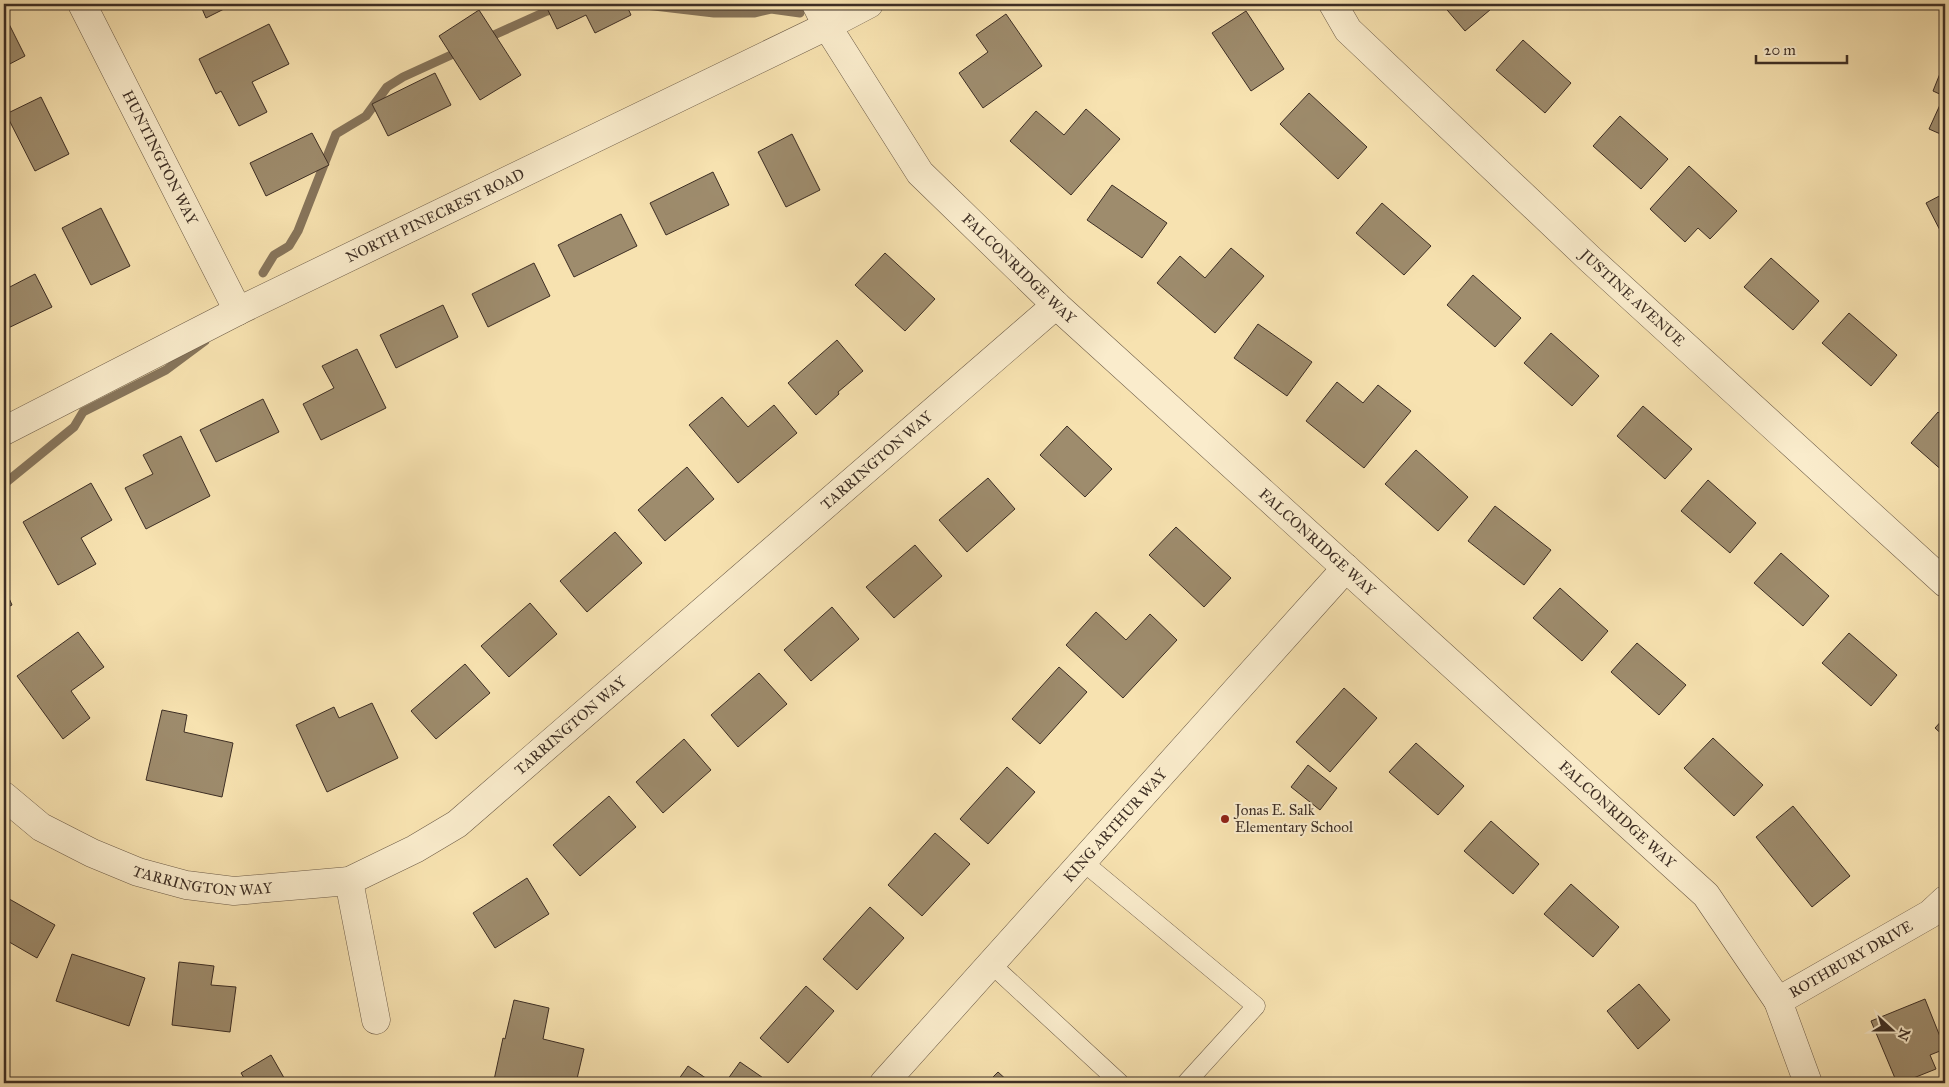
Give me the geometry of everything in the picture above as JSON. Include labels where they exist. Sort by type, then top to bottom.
[{"type":"street","name":"HUNTINGTON WAY","points":[[82,4],[238,311]]},
{"type":"street","name":"NORTH PINECREST ROAD","points":[[4,431],[822,15],[869,4]]},
{"type":"street","name":"JUSTINE AVENUE","points":[[1332,4],[1348,30],[1369,51],[1591,260],[1945,583]]},
{"type":"street","name":"FALCONRIDGE WAY","points":[[822,15],[920,173],[1056,305],[1706,895],[1778,1001],[1808,1083]]},
{"type":"street","name":"TARRINGTON WAY","points":[[4,796],[41,827],[92,853],[138,872],[186,885],[234,891],[349,881],[415,849],[457,824],[1056,305]]},
{"type":"street","name":"KING ARTHUR WAY","points":[[884,1083],[1346,568]]},
{"type":"street","points":[[349,881],[376,1020]]},
{"type":"street","name":"ROTHBURY DRIVE","points":[[1778,1001],[1930,914],[1945,900]]},
{"type":"lane","points":[[1082,861],[1256,1006],[1186,1083]]},
{"type":"lane","points":[[991,964],[1120,1083]]},
{"type":"building","points":[[200,4],[234,4],[206,18]]},
{"type":"building","points":[[545,4],[626,4],[631,15],[595,33],[586,15],[557,29]]},
{"type":"building","points":[[1442,4],[1497,4],[1465,31]]},
{"type":"building","points":[[479,10],[521,75],[480,100],[439,36]]},
{"type":"building","points":[[1246,11],[1284,69],[1251,91],[1212,33]]},
{"type":"building","points":[[4,14],[25,56],[4,67]]},
{"type":"building","points":[[1006,14],[1042,66],[983,108],[959,73],[988,52],[976,35]]},
{"type":"building","points":[[269,24],[289,64],[252,82],[267,112],[239,126],[221,91],[216,94],[199,59]]},
{"type":"building","points":[[1523,40],[1571,83],[1545,113],[1496,70]]},
{"type":"building","points":[[1945,61],[1945,136],[1929,129],[1944,96],[1933,91]]},
{"type":"building","points":[[435,73],[451,105],[388,136],[372,104]]},
{"type":"building","points":[[1309,93],[1367,147],[1338,179],[1280,124]]},
{"type":"building","points":[[41,97],[69,154],[35,171],[6,114]]},
{"type":"building","points":[[1086,109],[1120,139],[1071,195],[1010,141],[1036,111],[1064,135]]},
{"type":"building","points":[[1620,116],[1668,159],[1641,189],[1593,146]]},
{"type":"building","points":[[312,133],[329,165],[266,196],[250,163]]},
{"type":"building","points":[[792,134],[820,190],[786,207],[758,152]]},
{"type":"building","points":[[1689,166],[1737,211],[1710,239],[1698,228],[1685,242],[1650,209]]},
{"type":"building","points":[[713,172],[729,205],[666,235],[650,203]]},
{"type":"building","points":[[1112,185],[1167,223],[1142,258],[1087,220]]},
{"type":"building","points":[[1945,193],[1945,240],[1926,203]]},
{"type":"building","points":[[1382,203],[1431,246],[1404,275],[1356,233]]},
{"type":"building","points":[[101,208],[130,266],[91,285],[62,228]]},
{"type":"building","points":[[621,214],[637,246],[574,277],[558,245]]},
{"type":"building","points":[[1231,248],[1264,276],[1215,333],[1157,283],[1180,256],[1205,278]]},
{"type":"building","points":[[885,253],[935,299],[905,331],[855,285]]},
{"type":"building","points":[[1771,258],[1819,301],[1793,330],[1744,287]]},
{"type":"building","points":[[534,263],[550,296],[488,327],[472,294]]},
{"type":"building","points":[[35,274],[52,307],[4,330],[4,290]]},
{"type":"building","points":[[1473,275],[1521,318],[1495,347],[1447,305]]},
{"type":"building","points":[[443,305],[458,337],[396,368],[380,335]]},
{"type":"building","points":[[1849,313],[1897,355],[1871,386],[1822,343]]},
{"type":"building","points":[[1258,324],[1312,362],[1287,396],[1234,358]]},
{"type":"building","points":[[1551,333],[1599,376],[1572,406],[1524,363]]},
{"type":"building","points":[[837,340],[863,371],[838,392],[839,394],[816,415],[788,383]]},
{"type":"building","points":[[357,349],[386,408],[321,440],[303,404],[334,388],[322,366]]},
{"type":"building","points":[[1337,382],[1363,403],[1378,385],[1411,411],[1364,468],[1306,421]]},
{"type":"building","points":[[722,397],[748,427],[774,405],[797,433],[738,483],[689,425]]},
{"type":"building","points":[[263,399],[279,432],[216,462],[200,430]]},
{"type":"building","points":[[1643,406],[1692,449],[1665,479],[1617,436]]},
{"type":"building","points":[[1938,412],[1945,419],[1945,473],[1911,443]]},
{"type":"building","points":[[1067,426],[1112,469],[1085,497],[1040,455]]},
{"type":"building","points":[[181,436],[210,496],[146,529],[125,488],[153,474],[143,455]]},
{"type":"building","points":[[1416,450],[1468,497],[1438,531],[1385,484]]},
{"type":"building","points":[[687,467],[714,499],[665,541],[638,510]]},
{"type":"building","points":[[988,478],[1015,509],[967,552],[939,520]]},
{"type":"building","points":[[1708,480],[1756,523],[1730,553],[1681,511]]},
{"type":"building","points":[[91,483],[112,520],[81,538],[96,564],[58,585],[23,522]]},
{"type":"building","points":[[1495,506],[1551,550],[1524,585],[1468,541]]},
{"type":"building","points":[[1176,527],[1231,578],[1204,607],[1149,555]]},
{"type":"building","points":[[615,532],[642,563],[587,612],[560,581]]},
{"type":"building","points":[[915,545],[942,576],[894,618],[866,587]]},
{"type":"building","points":[[1781,553],[1829,596],[1803,626],[1754,583]]},
{"type":"building","points":[[4,587],[12,605],[4,609]]},
{"type":"building","points":[[1560,588],[1608,631],[1582,661],[1533,618]]},
{"type":"building","points":[[530,603],[557,634],[509,677],[481,646]]},
{"type":"building","points":[[832,607],[859,639],[811,681],[784,650]]},
{"type":"building","points":[[1096,612],[1126,640],[1150,614],[1177,640],[1123,698],[1066,645]]},
{"type":"building","points":[[78,632],[104,667],[71,691],[90,718],[63,739],[17,676]]},
{"type":"building","points":[[1849,633],[1897,675],[1871,706],[1822,663]]},
{"type":"building","points":[[1637,643],[1686,685],[1659,715],[1611,672]]},
{"type":"building","points":[[465,664],[490,693],[436,739],[411,711]]},
{"type":"building","points":[[1059,667],[1087,692],[1040,744],[1012,719]]},
{"type":"building","points":[[759,673],[787,704],[738,747],[711,715]]},
{"type":"building","points":[[1344,688],[1377,718],[1330,772],[1296,742]]},
{"type":"building","points":[[372,703],[398,758],[327,792],[296,725],[334,707],[339,718]]},
{"type":"building","points":[[162,710],[187,715],[184,732],[233,743],[222,797],[146,780]]},
{"type":"building","points":[[1945,717],[1945,737],[1935,728]]},
{"type":"building","points":[[1713,738],[1763,785],[1734,816],[1684,768]]},
{"type":"building","points":[[684,739],[711,770],[663,813],[636,782]]},
{"type":"building","points":[[1416,743],[1464,786],[1438,815],[1389,772]]},
{"type":"building","points":[[1308,765],[1337,788],[1320,810],[1291,787]]},
{"type":"building","points":[[1007,767],[1035,792],[988,844],[960,819]]},
{"type":"building","points":[[609,796],[636,827],[580,876],[553,845]]},
{"type":"building","points":[[1793,806],[1850,876],[1812,907],[1756,837]]},
{"type":"building","points":[[1491,821],[1539,864],[1513,894],[1464,851]]},
{"type":"building","points":[[935,833],[970,864],[922,916],[888,885]]},
{"type":"building","points":[[527,878],[549,914],[495,948],[473,913]]},
{"type":"building","points":[[1571,884],[1619,927],[1593,957],[1544,914]]},
{"type":"building","points":[[4,896],[55,925],[37,958],[4,939]]},
{"type":"building","points":[[870,907],[904,938],[857,990],[823,959]]},
{"type":"building","points":[[72,954],[145,978],[129,1026],[56,1001]]},
{"type":"building","points":[[179,962],[214,966],[211,985],[236,987],[230,1032],[172,1025]]},
{"type":"building","points":[[1639,984],[1670,1020],[1638,1049],[1607,1011]]},
{"type":"building","points":[[806,986],[834,1011],[788,1063],[760,1038]]},
{"type":"building","points":[[1925,999],[1945,1049],[1930,1055],[1936,1069],[1897,1083],[1871,1021]]},
{"type":"building","points":[[514,1000],[549,1008],[543,1039],[584,1049],[576,1083],[510,1083],[494,1080]]},
{"type":"building","points":[[271,1055],[287,1083],[247,1083],[241,1073]]},
{"type":"building","points":[[740,1062],[769,1082],[725,1083]]},
{"type":"building","points":[[688,1066],[713,1083],[676,1083]]},
{"type":"building","points":[[998,1072],[1010,1083],[987,1083]]},
{"type":"waterway","points":[[485,39],[547,11],[577,4]]},
{"type":"waterway","points":[[637,4],[714,13],[754,13],[771,9],[800,13]]},
{"type":"waterway","points":[[263,273],[274,255],[289,246],[298,231],[336,134],[366,116],[387,87],[403,77],[462,50]]},
{"type":"waterway","points":[[4,484],[74,427],[83,412],[166,370],[205,341]]},
{"type":"place","name":"Jonas E. Salk Elementary School","points":[[1225,819]]}]
